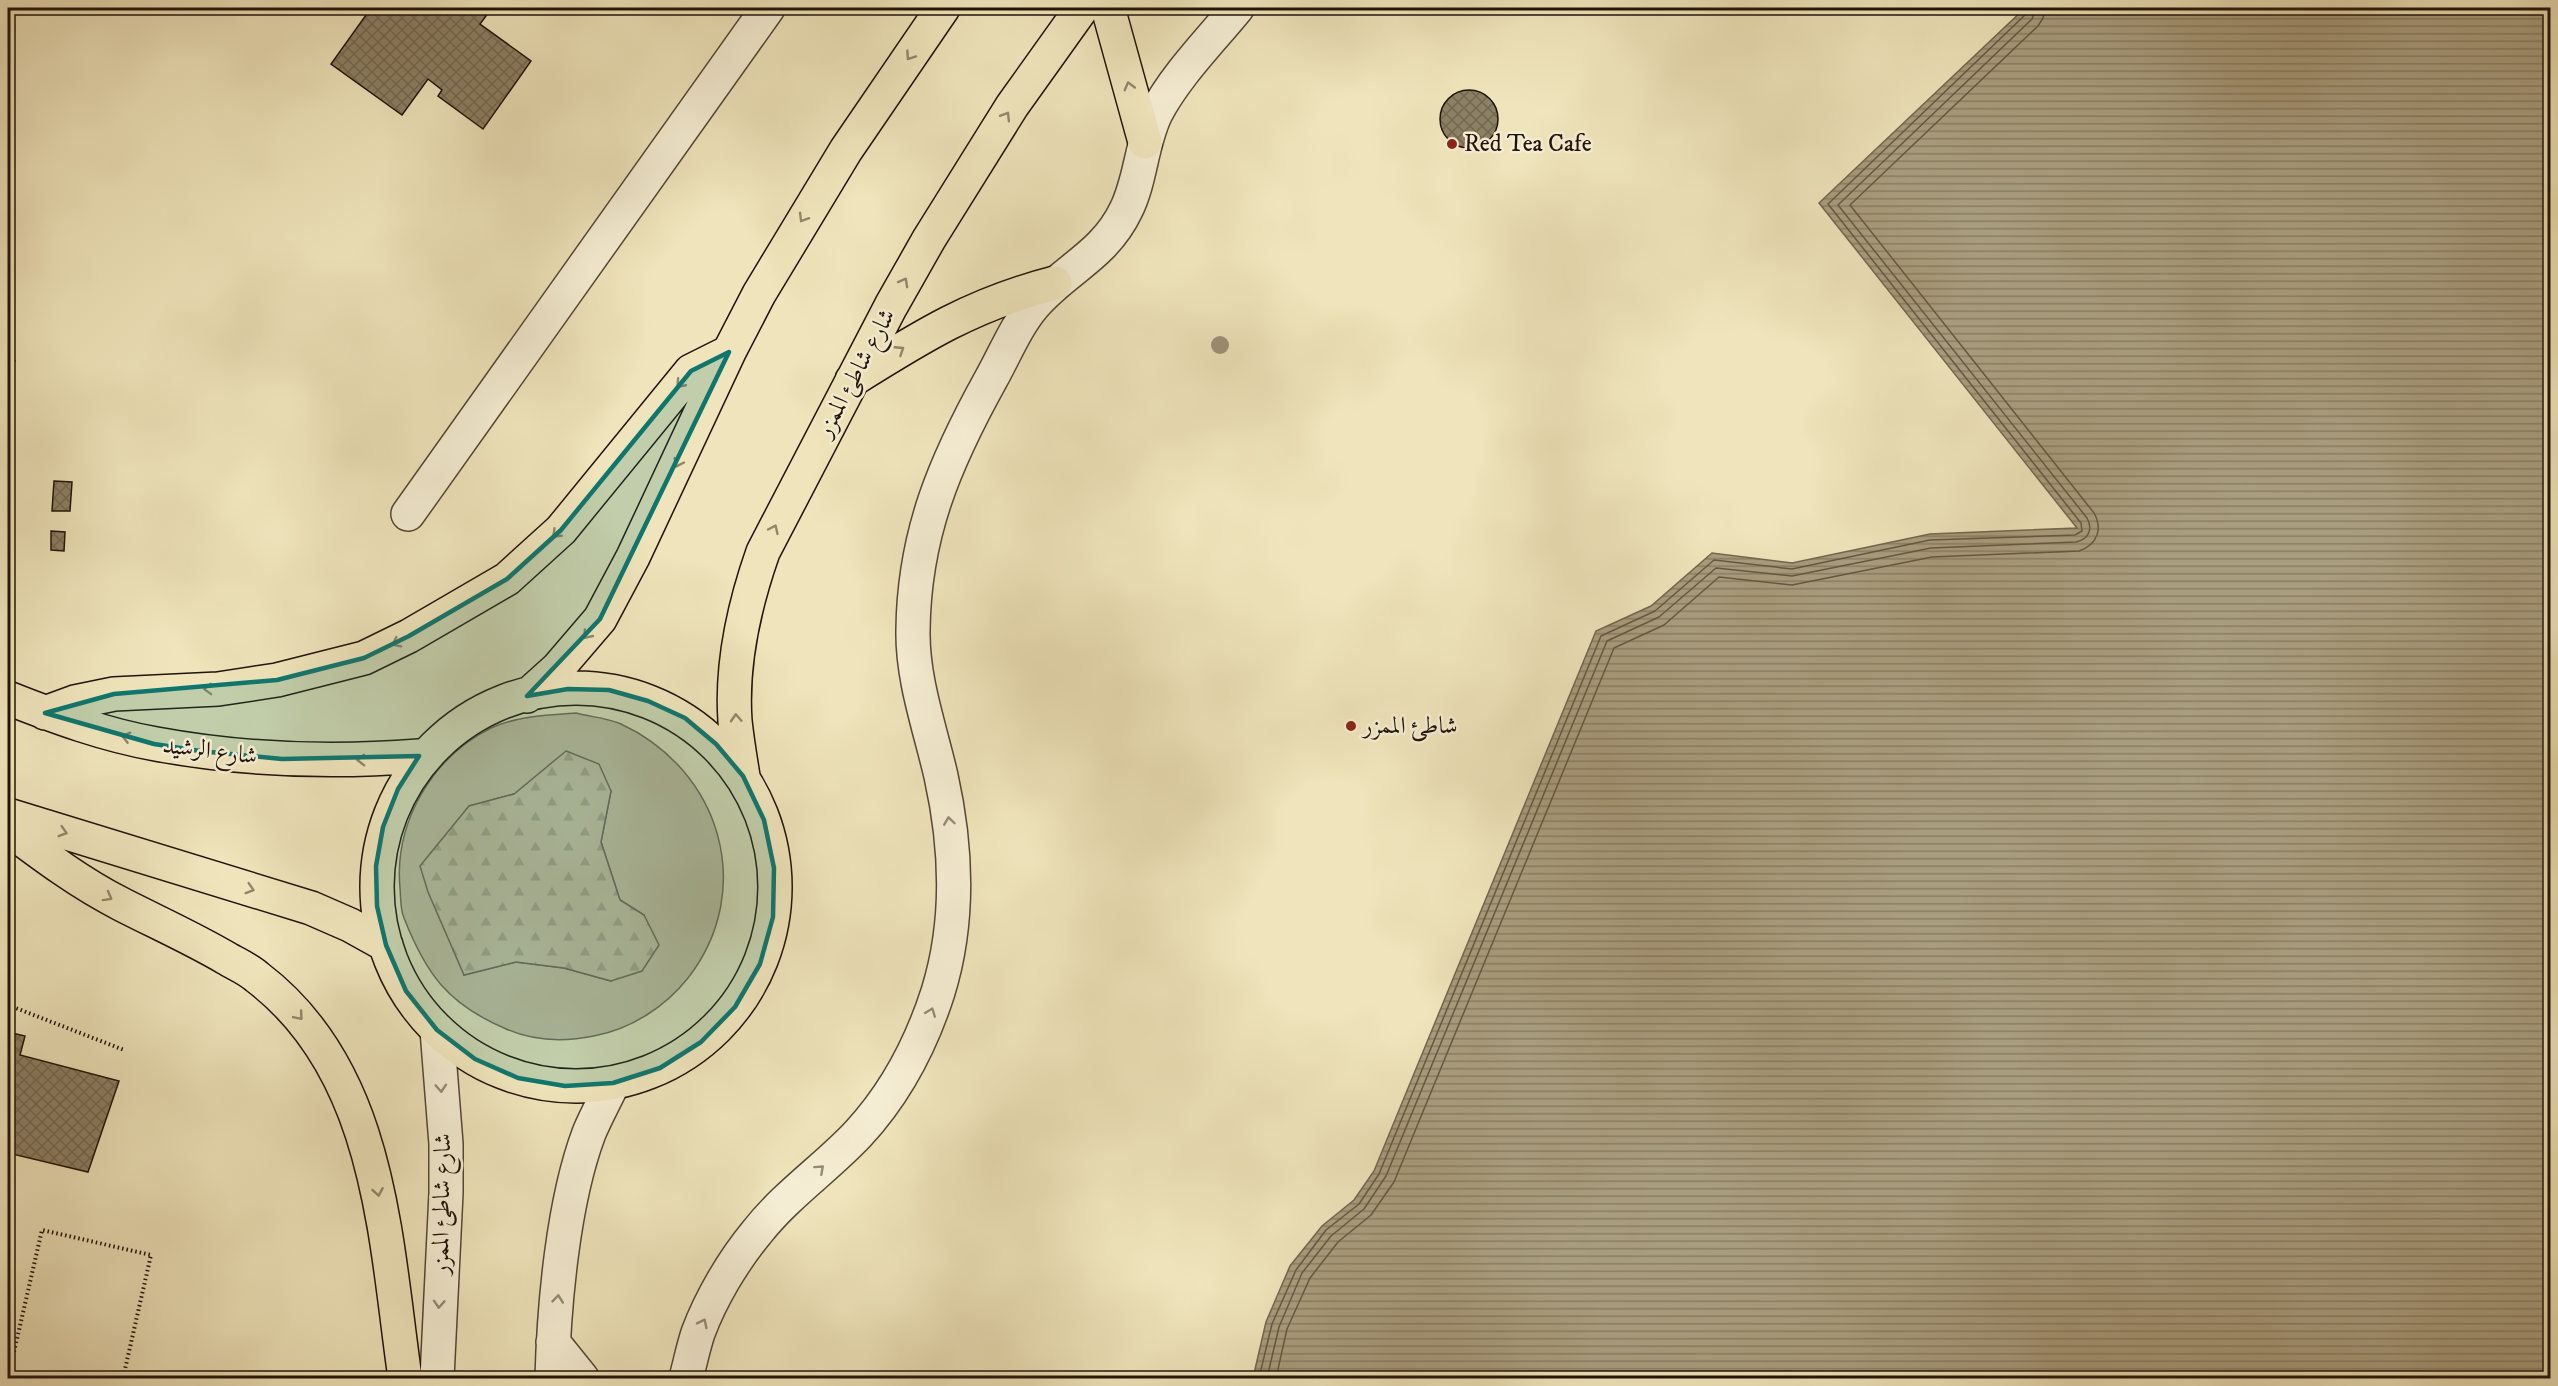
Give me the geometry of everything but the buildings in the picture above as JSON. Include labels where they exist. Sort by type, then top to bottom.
[{"type":"main road","points":[[527,696],[558,668],[600,619],[638,547],[729,352],[759,294],[815,198],[944,8]]},
{"type":"main road","name":"شارع شاطئ الممزر","points":[[743,776],[735,720],[735,678],[750,588],[763,552],[778,519],[928,239],[1012,106],[1082,8]]},
{"type":"main road","points":[[1108,8],[1145,142]]},
{"type":"main road","points":[[851,381],[910,344],[978,308],[1013,294],[1055,283]]},
{"type":"main road","points":[[45,713],[75,702],[114,694],[218,689],[277,680],[364,658],[409,636],[507,579],[561,530],[692,371],[709,360],[729,352]]},
{"type":"main road","points":[[568,689],[609,690],[648,701],[685,718],[716,744],[743,776],[764,820],[774,868],[773,917],[760,964],[735,1007],[701,1042],[660,1068],[613,1083],[566,1086],[518,1078],[475,1059],[437,1030],[406,991],[386,945],[377,906],[376,866],[383,826],[398,789],[419,756],[471,721],[527,696],[568,689]]},
{"type":"main road","name":"شارع الرشيد","points":[[8,698],[45,713],[111,733],[154,744],[200,751],[306,760],[419,756]]},
{"type":"main road","points":[[8,815],[311,908],[350,925],[386,945]]},
{"type":"main road","points":[[8,829],[90,887],[170,927],[257,976],[293,1009],[318,1038],[351,1099],[374,1172],[389,1255],[405,1378]]},
{"type":"street","points":[[408,513],[768,8]]},
{"type":"street","points":[[686,1378],[698,1332],[724,1280],[757,1231],[798,1189],[856,1136],[880,1109],[901,1079],[920,1042],[950,951],[954,903],[949,818],[919,685],[913,634],[916,580],[927,521],[945,470],[970,416],[1026,316],[1055,283],[1083,264],[1108,239],[1126,210],[1138,176],[1145,142],[1157,112],[1176,83],[1237,8]]},
{"type":"street","name":"شارع شاطئ الممزر","points":[[437,1030],[446,1144],[446,1193],[437,1378]]},
{"type":"street","points":[[552,1378],[553,1342],[573,1190],[589,1134],[613,1083]]},
{"type":"street","points":[[553,1342],[582,1378]]},
{"type":"path","points":[[8,1005],[124,1050]]},
{"type":"path","points":[[8,1378],[42,1230],[152,1255],[123,1378]]},
{"type":"highlighted area","points":[[729,352],[600,619],[527,696],[568,689],[609,690],[648,701],[685,718],[716,744],[743,776],[764,820],[774,868],[773,917],[760,964],[735,1007],[701,1042],[660,1068],[613,1083],[565,1086],[518,1078],[475,1059],[437,1030],[406,991],[386,945],[377,906],[376,866],[383,827],[398,789],[419,756],[282,759],[200,751],[154,744],[45,713],[114,694],[277,680],[364,658],[409,636],[507,579],[561,530],[691,371]]},
{"type":"green space","points":[[576,713],[621,724],[655,744],[683,771],[704,801],[718,835],[723,871],[721,907],[709,943],[679,989],[658,1007],[621,1028],[594,1036],[560,1040],[526,1036],[504,1028],[468,1009],[441,985],[421,955],[403,915],[400,864],[403,840],[421,794],[451,756],[470,741],[501,724],[533,717]],"holes":[[[611,791],[601,842],[620,900],[644,915],[611,981],[564,968],[516,962],[464,975],[469,806],[514,794]]]},
{"type":"green space","points":[[566,751],[599,764],[611,791],[601,842],[620,900],[644,915],[659,945],[642,971],[611,981],[564,968],[516,962],[464,975],[428,892],[420,866],[469,806],[514,794]]},
{"type":"water","points":[[2025,8],[2550,8],[2550,1378],[1253,1378],[1266,1322],[1290,1266],[1322,1226],[1354,1200],[1374,1171],[1596,631],[1651,606],[1712,553],[1792,563],[1930,534],[2077,528],[1819,203]]},
{"type":"place","name":"Red Tea Cafe","points":[[1452,144]]},
{"type":"place","name":"شاطئ الممزر","points":[[1351,726]]}]
